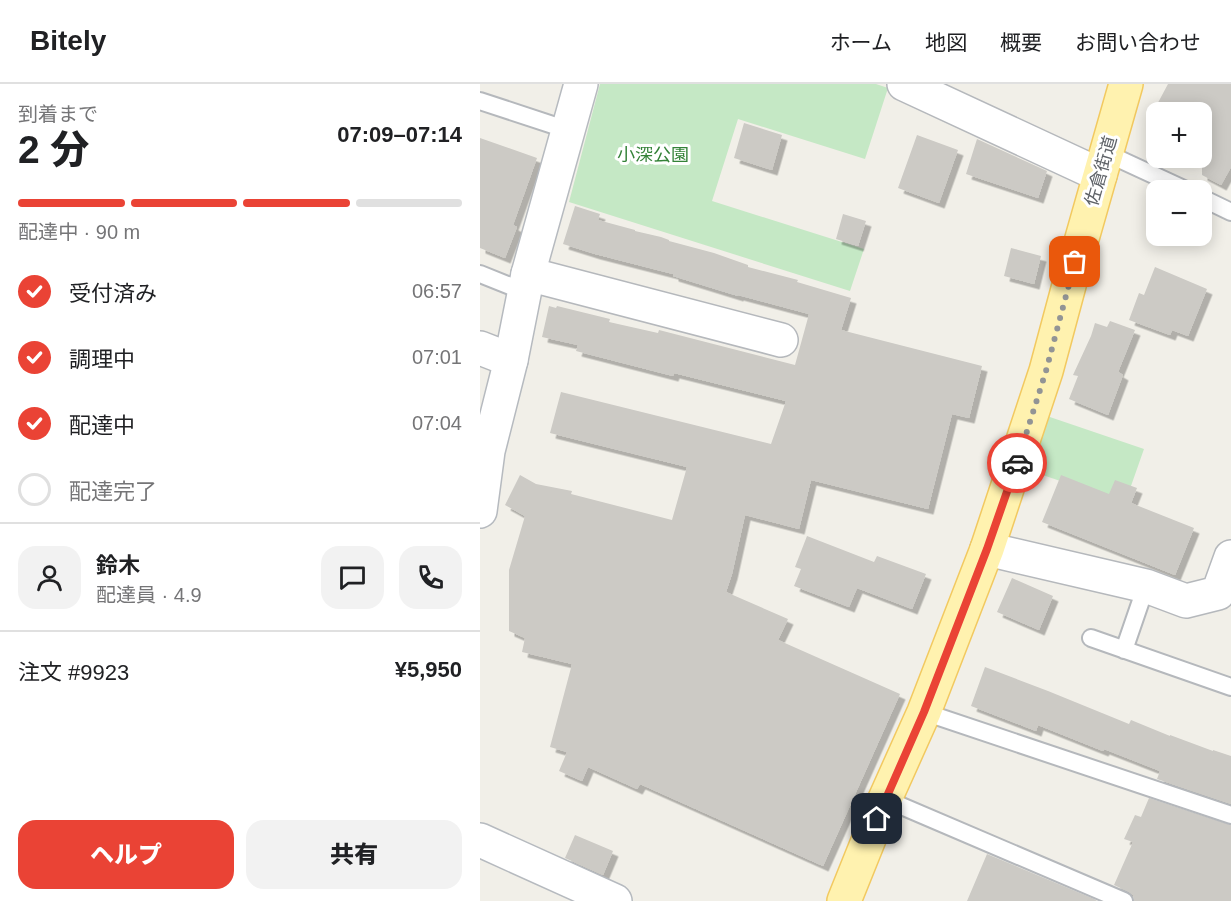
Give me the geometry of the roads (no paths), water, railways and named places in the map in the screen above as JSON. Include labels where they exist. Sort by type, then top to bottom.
[{"type":"main road","name":"佐倉街道","points":[[844,901],[885,799],[924,712],[987,549],[1046,371],[1126,84]]},
{"type":"street","points":[[480,511],[488,451],[511,360],[527,283],[581,84]]},
{"type":"street","points":[[904,84],[1103,164]]},
{"type":"street","points":[[527,283],[781,340]]},
{"type":"street","points":[[480,348],[511,360]]},
{"type":"street","points":[[987,549],[1146,586],[1186,601],[1218,593],[1229,569]]},
{"type":"street","points":[[480,840],[615,901]]},
{"type":"lane","points":[[480,101],[568,130]]},
{"type":"lane","points":[[1103,164],[1154,180]]},
{"type":"lane","points":[[1212,203],[1231,212]]},
{"type":"lane","points":[[480,274],[527,283]]},
{"type":"lane","points":[[1124,650],[1146,586]]},
{"type":"lane","points":[[1091,638],[1231,687]]},
{"type":"lane","points":[[924,712],[1231,815]]},
{"type":"lane","points":[[885,799],[1124,901]]},
{"type":"park label","name":"小深公園","points":[[653,155]]}]
